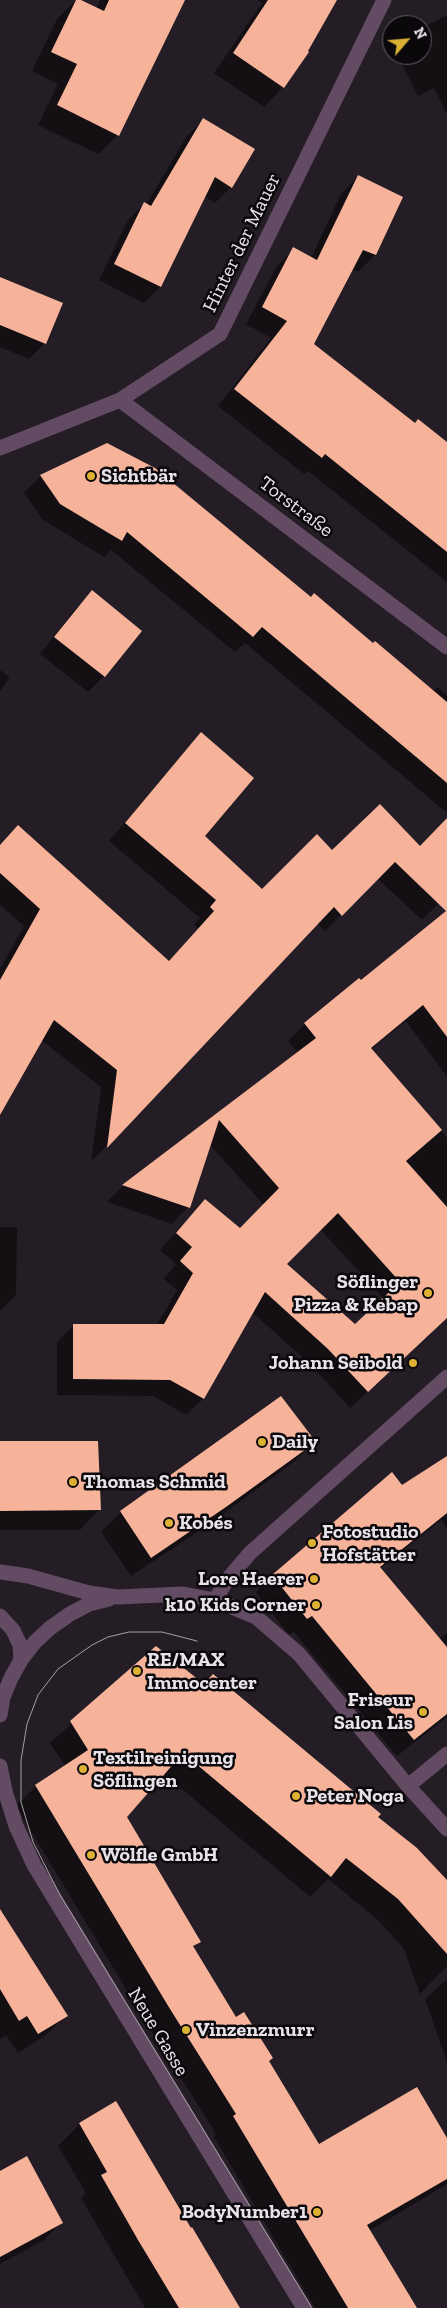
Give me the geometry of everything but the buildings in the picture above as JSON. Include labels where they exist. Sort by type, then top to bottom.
[{"type":"street","name":"Hinter der Mauer","points":[[0,448],[120,400],[220,334],[384,0]]},
{"type":"street","name":"Torstraße","points":[[120,400],[447,647]]},
{"type":"street","points":[[215,1600],[227,1580],[250,1553],[447,1378]]},
{"type":"street","points":[[0,1572],[28,1576],[89,1593],[118,1596],[182,1594],[215,1600],[256,1617],[299,1654],[408,1786],[447,1829]]},
{"type":"street","points":[[0,1715],[3,1697],[21,1660],[50,1628],[89,1604],[118,1596]]},
{"type":"street","points":[[0,1616],[13,1630],[20,1646],[21,1660]]},
{"type":"street","points":[[408,1786],[447,1754]]},
{"type":"street","name":"Neue Gasse","points":[[0,1766],[12,1817],[34,1865],[304,2308]]},
{"type":"tram line","points":[[197,1641],[162,1632],[129,1632],[108,1637],[92,1645],[58,1669],[38,1695],[27,1724],[21,1760],[21,1802],[33,1842],[60,1895],[312,2308]]},
{"type":"place","name":"Sichtbär","points":[[91,476]]},
{"type":"place","name":"Söflinger Pizza & Kebap","points":[[428,1293]]},
{"type":"place","name":"Johann Seibold","points":[[413,1363]]},
{"type":"place","name":"Daily","points":[[262,1442]]},
{"type":"place","name":"Thomas Schmid","points":[[73,1482]]},
{"type":"place","name":"Kobés","points":[[169,1523]]},
{"type":"place","name":"Fotostudio Hofstätter","points":[[312,1543]]},
{"type":"place","name":"Lore Haerer","points":[[314,1579]]},
{"type":"place","name":"k10 Kids Corner","points":[[316,1605]]},
{"type":"place","name":"RE/MAX Immocenter","points":[[137,1671]]},
{"type":"place","name":"Friseur Salon Lis","points":[[423,1712]]},
{"type":"place","name":"Textilreinigung Söflingen","points":[[83,1769]]},
{"type":"place","name":"Peter Noga","points":[[296,1796]]},
{"type":"place","name":"Wölfle GmbH","points":[[91,1855]]},
{"type":"place","name":"Vinzenzmurr","points":[[186,2030]]},
{"type":"place","name":"BodyNumber1","points":[[317,2212]]}]
